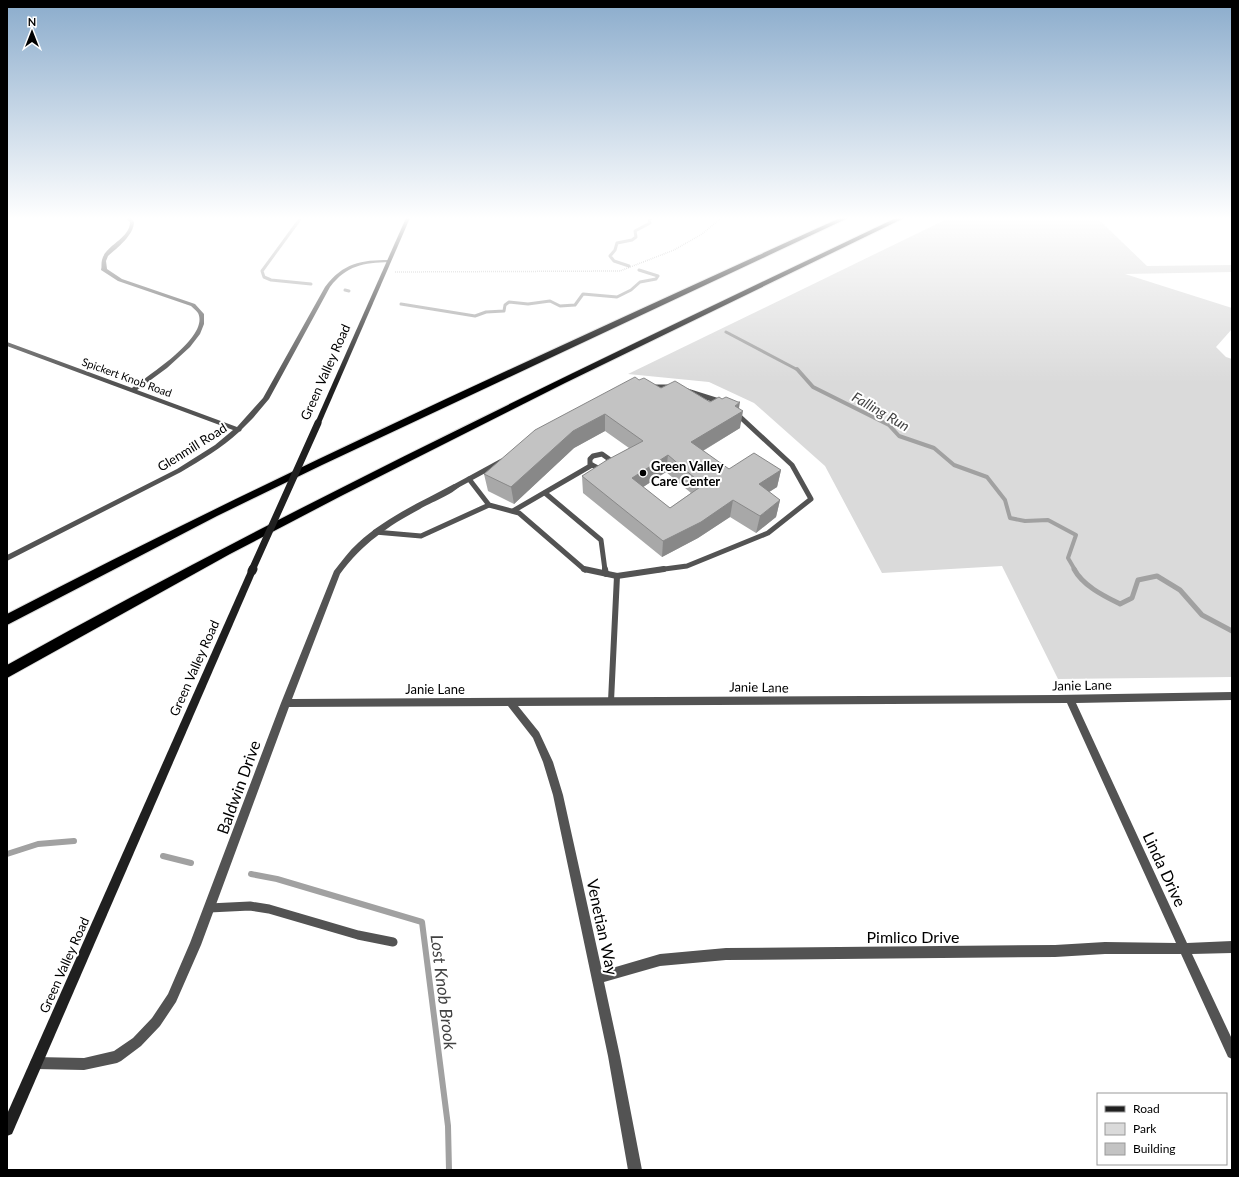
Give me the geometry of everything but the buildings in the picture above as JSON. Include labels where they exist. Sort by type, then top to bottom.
[{"type":"highway","points":[[7,620],[173,534],[292,475],[727,273]]},
{"type":"highway","points":[[7,672],[144,594],[310,506],[788,273]]},
{"type":"street","points":[[109,273],[120,280],[189,303],[198,310],[202,320],[197,333],[180,354],[166,367],[134,389]]},
{"type":"street","name":"Glenmill Road","points":[[7,558],[182,470],[215,449],[239,430],[266,400],[328,287],[339,273]]},
{"type":"street","name":"Green Valley Road","points":[[7,1130],[384,273]]},
{"type":"street","name":"Spickert Knob Road","points":[[7,344],[134,389],[239,430]]},
{"type":"street","name":"Baldwin Drive","points":[[36,1063],[84,1064],[117,1057],[137,1042],[156,1022],[172,998],[195,945],[286,703],[337,573],[354,550],[375,532],[393,520],[456,486]]},
{"type":"street","name":"Janie Lane","points":[[286,703],[1232,696]]},
{"type":"street","name":"Linda Drive","points":[[1069,698],[1232,1052]]},
{"type":"street","name":"Venetian Way","points":[[510,702],[536,735],[548,762],[560,803],[597,978],[635,1170]]},
{"type":"street","name":"Pimlico Drive","points":[[597,978],[660,960],[726,954],[1055,952],[1104,948],[1168,950],[1184,948],[1232,947]]},
{"type":"lane","points":[[375,532],[421,536],[489,506],[519,513],[586,572],[617,576],[687,566],[768,533],[811,499],[792,465],[724,402],[674,387],[646,387]]},
{"type":"lane","points":[[456,486],[509,457]]},
{"type":"lane","points":[[513,512],[592,466]]},
{"type":"lane","points":[[469,479],[489,506]]},
{"type":"lane","points":[[545,493],[601,540],[606,574]]},
{"type":"lane","points":[[611,701],[617,576]]},
{"type":"lane","points":[[209,908],[250,906],[269,909],[358,935],[393,942]]},
{"type":"green space","points":[[836,273],[1182,273],[1125,274],[1232,308],[1232,329],[1216,347],[1226,357],[1232,359],[1232,677],[1058,679],[1002,566],[882,573],[825,466],[754,403],[709,382],[628,374]]},
{"type":"waterway","points":[[263,273],[264,277],[271,280],[311,284]]},
{"type":"waterway","points":[[401,304],[475,316],[486,312],[504,311],[505,305],[509,302],[528,304],[550,301],[560,306],[575,305],[583,294],[617,297],[631,290],[640,282],[656,279],[658,276],[648,273]]},
{"type":"waterway","points":[[345,290],[349,291]]},
{"type":"waterway","name":"Falling Run","points":[[726,332],[798,370]]},
{"type":"waterway","name":"Falling Run","points":[[798,370],[813,387],[889,425],[899,436],[934,448],[954,465],[987,477],[1005,500],[1010,518],[1025,521],[1048,520],[1076,535],[1068,558],[1075,570]]},
{"type":"waterway","name":"Falling Run","points":[[1074,569],[1088,585],[1120,604],[1132,598],[1138,580],[1157,576],[1180,590],[1202,615],[1232,631]]},
{"type":"waterway","name":"Lost Knob Brook","points":[[7,854],[38,844],[74,841]]},
{"type":"waterway","name":"Lost Knob Brook","points":[[163,856],[191,863]]},
{"type":"waterway","name":"Lost Knob Brook","points":[[251,874],[277,879],[422,922],[448,1126],[449,1170]]},
{"type":"place","name":"Green Valley Care Center","points":[[643,473]]}]
